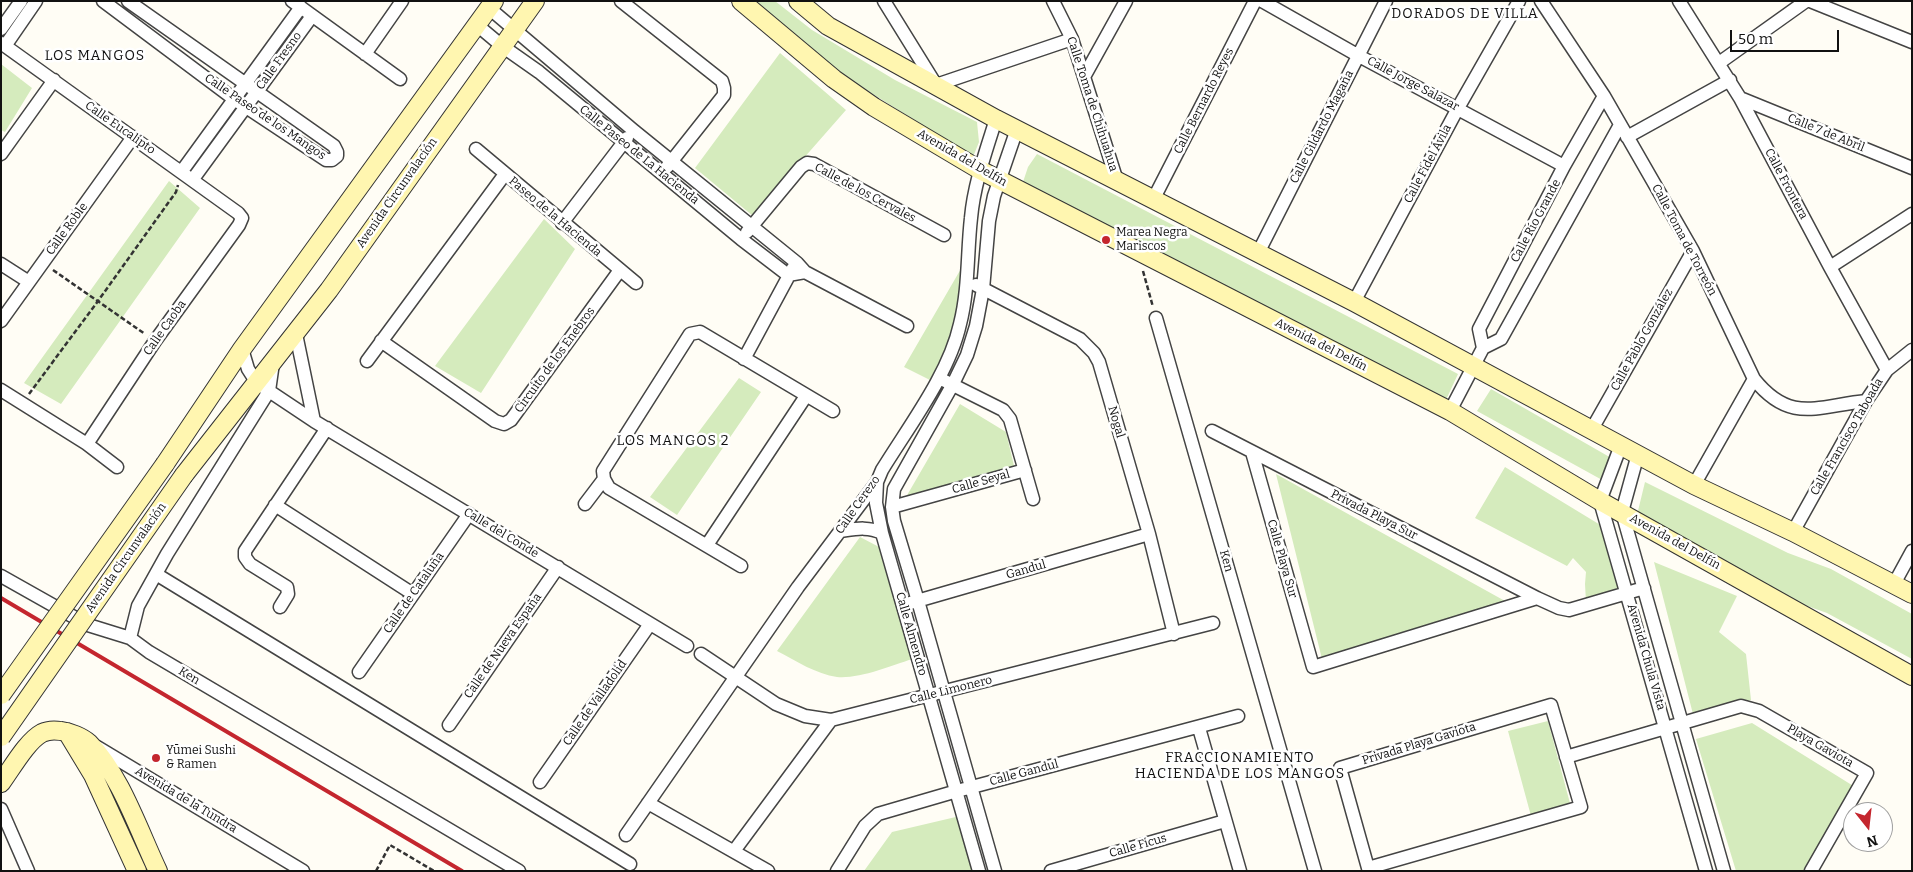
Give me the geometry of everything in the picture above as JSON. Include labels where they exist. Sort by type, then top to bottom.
[{"type":"street","points":[[1,29],[21,1]]},
{"type":"street","points":[[3,44],[36,1]]},
{"type":"street","name":"Calle Paseo de los Mangos","points":[[103,1],[234,99],[326,160],[332,160],[337,156],[334,146],[128,1]]},
{"type":"street","points":[[365,54],[402,1]]},
{"type":"street","name":"Avenida Circunvalación","points":[[1,737],[184,475],[213,437],[263,387],[273,362],[334,282],[535,1]]},
{"type":"street","points":[[621,1],[722,81],[724,88],[724,95],[662,173]]},
{"type":"street","name":"Avenida del Delfín","points":[[741,1],[834,79],[874,107],[980,170],[1450,411],[1600,501],[1912,676]]},
{"type":"street","points":[[798,1],[828,26],[996,119],[1354,302],[1694,485],[1793,532],[1912,594]]},
{"type":"street","points":[[884,1],[936,85]]},
{"type":"street","name":"Calle Toma de Chihuahua","points":[[1053,1],[1072,39],[1085,75],[1117,181]]},
{"type":"street","points":[[1085,75],[1126,1]]},
{"type":"street","name":"Calle Bernardo Reyes","points":[[1153,200],[1255,1]]},
{"type":"street","name":"Calle Jorge Salazar","points":[[1262,1],[1358,56],[1564,166]]},
{"type":"street","name":"Calle Gildardo Magaña","points":[[1258,253],[1386,1]]},
{"type":"street","name":"Calle Fidel Ávila","points":[[1354,302],[1458,108],[1519,1]]},
{"type":"street","name":"Calle Toma de Torreón","points":[[1541,1],[1604,96],[1693,251],[1754,378],[1766,393],[1786,406],[1806,410],[1866,401]]},
{"type":"street","name":"Calle Frontera","points":[[1680,1],[1730,80],[1887,370]]},
{"type":"street","points":[[1719,63],[1808,1],[1912,42]]},
{"type":"street","points":[[297,4],[400,79]]},
{"type":"street","name":"Calle Fresno","points":[[182,171],[245,84],[297,4]]},
{"type":"street","name":"Avenida Circunvalación","points":[[1,695],[165,464],[242,350],[492,4]]},
{"type":"street","name":"Calle Paseo de La Hacienda","points":[[492,4],[515,28],[633,130],[801,267],[907,326]]},
{"type":"street","name":"Calle Fresno","points":[[193,180],[312,16]]},
{"type":"street","name":"Calle Paseo de La Hacienda","points":[[477,25],[502,46],[539,72],[623,143],[788,275]]},
{"type":"street","points":[[936,85],[1072,39]]},
{"type":"street","name":"Calle Eucalipto","points":[[3,44],[238,213]]},
{"type":"street","points":[[539,72],[549,58]]},
{"type":"street","points":[[3,149],[54,80]]},
{"type":"street","points":[[1627,137],[1730,80]]},
{"type":"street","name":"Calle Río Grande","points":[[1450,411],[1482,348],[1479,329],[1564,166],[1604,96]]},
{"type":"street","name":"Calle 7 de Abril","points":[[1740,98],[1912,168]]},
{"type":"street","name":"Avenida del Delfín","points":[[980,170],[996,119]]},
{"type":"street","name":"Calle Río Grande","points":[[1482,348],[1501,339],[1620,125]]},
{"type":"street","name":"Avenida del Delfín","points":[[999,180],[1017,129]]},
{"type":"street","points":[[562,223],[633,130]]},
{"type":"street","name":"Calle Roble","points":[[1,322],[133,137]]},
{"type":"street","name":"Paseo de la Hacienda","points":[[476,149],[562,223],[636,283]]},
{"type":"street","name":"Calle de los Cervales","points":[[751,226],[801,167],[807,163],[814,164],[944,235]]},
{"type":"street","name":"Calle Cerezo","points":[[626,835],[798,587],[877,482],[882,470],[938,378],[952,349],[960,324],[967,280],[971,217],[980,170]]},
{"type":"street","points":[[367,361],[504,174]]},
{"type":"street","name":"Calle Cerezo","points":[[894,489],[953,384],[967,355],[976,326],[983,289],[989,221],[999,180]]},
{"type":"street","name":"Calle Caoba","points":[[87,444],[155,341],[239,225],[242,218],[238,213]]},
{"type":"street","points":[[1830,267],[1912,214]]},
{"type":"street","points":[[741,239],[751,226]]},
{"type":"street","name":"Calle Pablo González","points":[[1592,430],[1693,251]]},
{"type":"street","points":[[1,264],[29,282]]},
{"type":"street","points":[[744,358],[788,275],[801,267]]},
{"type":"street","name":"Circuito de los Enebros","points":[[381,341],[495,422],[504,424],[511,420],[620,270]]},
{"type":"street","name":"Nogal","points":[[967,280],[1080,339],[1094,353],[1099,362],[1149,534],[1174,634]]},
{"type":"street","name":"Ken","points":[[1156,318],[1315,871]]},
{"type":"street","points":[[741,566],[609,488],[604,479],[603,471],[690,334],[700,332],[832,411]]},
{"type":"street","points":[[296,334],[314,421]]},
{"type":"street","points":[[242,350],[248,369],[263,387],[314,421]]},
{"type":"street","name":"Calle Francisco Taboada","points":[[1793,532],[1866,401],[1887,370],[1912,351]]},
{"type":"street","name":"Calle Seyal","points":[[892,507],[1025,470],[1010,419],[1003,410],[938,378]]},
{"type":"street","points":[[1694,485],[1754,378]]},
{"type":"street","points":[[130,638],[138,606],[263,387]]},
{"type":"street","points":[[1,390],[87,444],[117,467]]},
{"type":"street","points":[[707,545],[806,396]]},
{"type":"street","name":"Calle del Conde","points":[[314,421],[687,646]]},
{"type":"street","points":[[280,606],[288,594],[286,587],[250,564],[245,557],[245,551],[327,428]]},
{"type":"street","name":"Privada Playa Sur","points":[[1212,431],[1559,608],[1569,610],[1644,588]]},
{"type":"street","points":[[1600,501],[1620,445]]},
{"type":"street","name":"Calle Playa Sur","points":[[1252,452],[1313,667],[1537,598]]},
{"type":"street","points":[[1622,512],[1638,454]]},
{"type":"street","points":[[1025,470],[1033,499]]},
{"type":"street","points":[[585,504],[604,479]]},
{"type":"street","name":"Calle Almendro","points":[[877,482],[876,503],[882,533],[979,871]]},
{"type":"street","name":"Calle Almendro","points":[[894,489],[892,507],[894,521],[995,871]]},
{"type":"street","name":"Avenida Chula Vista","points":[[1600,501],[1706,871]]},
{"type":"street","points":[[275,505],[413,594]]},
{"type":"street","name":"Avenida Chula Vista","points":[[1622,512],[1724,871]]},
{"type":"street","name":"Calle de Cataluña","points":[[359,672],[469,514]]},
{"type":"street","points":[[840,531],[872,528],[882,533]]},
{"type":"street","name":"Gandul","points":[[903,605],[1149,534]]},
{"type":"street","points":[[1894,584],[1912,551]]},
{"type":"street","name":"Calle de Nueva España","points":[[449,725],[558,567]]},
{"type":"street","points":[[156,574],[630,864]]},
{"type":"street","name":"Ken","points":[[1,576],[88,625],[130,638],[149,652],[519,871]]},
{"type":"street","name":"Calle Limonero","points":[[701,654],[734,678],[776,704],[805,716],[831,720],[1213,623]]},
{"type":"street","name":"Calle de Valladolid","points":[[540,782],[650,624]]},
{"type":"street","name":"Privada Playa Gaviota","points":[[1551,705],[1566,757],[1581,807],[1368,868],[1340,768],[1551,705]]},
{"type":"street","name":"Playa Gaviota","points":[[1666,728],[1741,706],[1751,707],[1867,773],[1811,871]]},
{"type":"street","name":"Calle Gandul","points":[[837,871],[865,826],[878,814],[956,791],[1199,728],[1238,716]]},
{"type":"street","points":[[734,851],[831,720]]},
{"type":"street","points":[[1199,728],[1240,871]]},
{"type":"street","points":[[1566,757],[1666,728]]},
{"type":"street","points":[[1,783],[32,740],[44,732],[67,732],[93,775],[137,871]]},
{"type":"street","name":"Avenida de la Tundra","points":[[67,732],[87,742],[285,866],[303,871]]},
{"type":"street","points":[[87,742],[107,765],[158,871]]},
{"type":"street","points":[[648,803],[768,871]]},
{"type":"street","points":[[1,809],[28,871]]},
{"type":"street","name":"Calle Ficus","points":[[1051,871],[1225,821]]},
{"type":"path","points":[[22,403],[98,302],[176,192],[182,171]]},
{"type":"path","points":[[1137,251],[1156,318]]},
{"type":"path","points":[[43,263],[155,341]]},
{"type":"path","points":[[376,871],[390,845],[434,871]]},
{"type":"green space","points":[[752,1],[775,1],[812,30],[895,80],[977,122],[979,142],[973,157],[841,74]]},
{"type":"green space","points":[[780,53],[846,110],[753,216],[695,168]]},
{"type":"green space","points":[[1,64],[32,88],[5,132],[1,130]]},
{"type":"green space","points":[[1037,154],[1458,374],[1445,402],[1023,182],[1028,167]]},
{"type":"green space","points":[[169,181],[200,208],[61,404],[24,383]]},
{"type":"green space","points":[[544,219],[575,249],[481,393],[435,366]]},
{"type":"green space","points":[[962,267],[953,345],[932,381],[904,367]]},
{"type":"green space","points":[[739,378],[761,392],[677,515],[650,497]]},
{"type":"green space","points":[[1491,389],[1613,459],[1604,481],[1477,411]]},
{"type":"green space","points":[[960,404],[1006,432],[1014,466],[906,497]]},
{"type":"green space","points":[[1505,467],[1602,526],[1620,587],[1586,602],[1586,572],[1573,558],[1567,566],[1475,518]]},
{"type":"green space","points":[[1276,474],[1505,601],[1322,659]]},
{"type":"green space","points":[[1645,482],[1788,553],[1831,569],[1912,614],[1912,659],[1827,613],[1773,594],[1637,515]]},
{"type":"green space","points":[[860,537],[881,548],[912,659],[865,674],[837,677],[814,670],[777,651]]},
{"type":"green space","points":[[1654,562],[1737,596],[1719,632],[1746,654],[1751,700],[1694,718]]},
{"type":"green space","points":[[1548,721],[1571,807],[1531,816],[1508,731]]},
{"type":"green space","points":[[1752,723],[1855,787],[1846,802],[1843,802],[1843,808],[1807,871],[1736,871],[1696,739]]},
{"type":"green space","points":[[960,816],[975,871],[864,871],[892,832]]},
{"type":"railway","points":[[1,598],[462,871]]},
{"type":"place","name":"Marea Negra Mariscos","points":[[1106,240]]},
{"type":"place","name":"Yūmei Sushi & Ramen","points":[[156,758]]},
{"type":"district","name":"DORADOS DE VILLA","points":[[1465,14]]},
{"type":"district","name":"LOS MANGOS","points":[[95,56]]},
{"type":"district","name":"LOS MANGOS 2","points":[[673,441]]},
{"type":"district","name":"FRACCIONAMIENTO HACIENDA DE LOS MANGOS","points":[[1240,766]]}]
